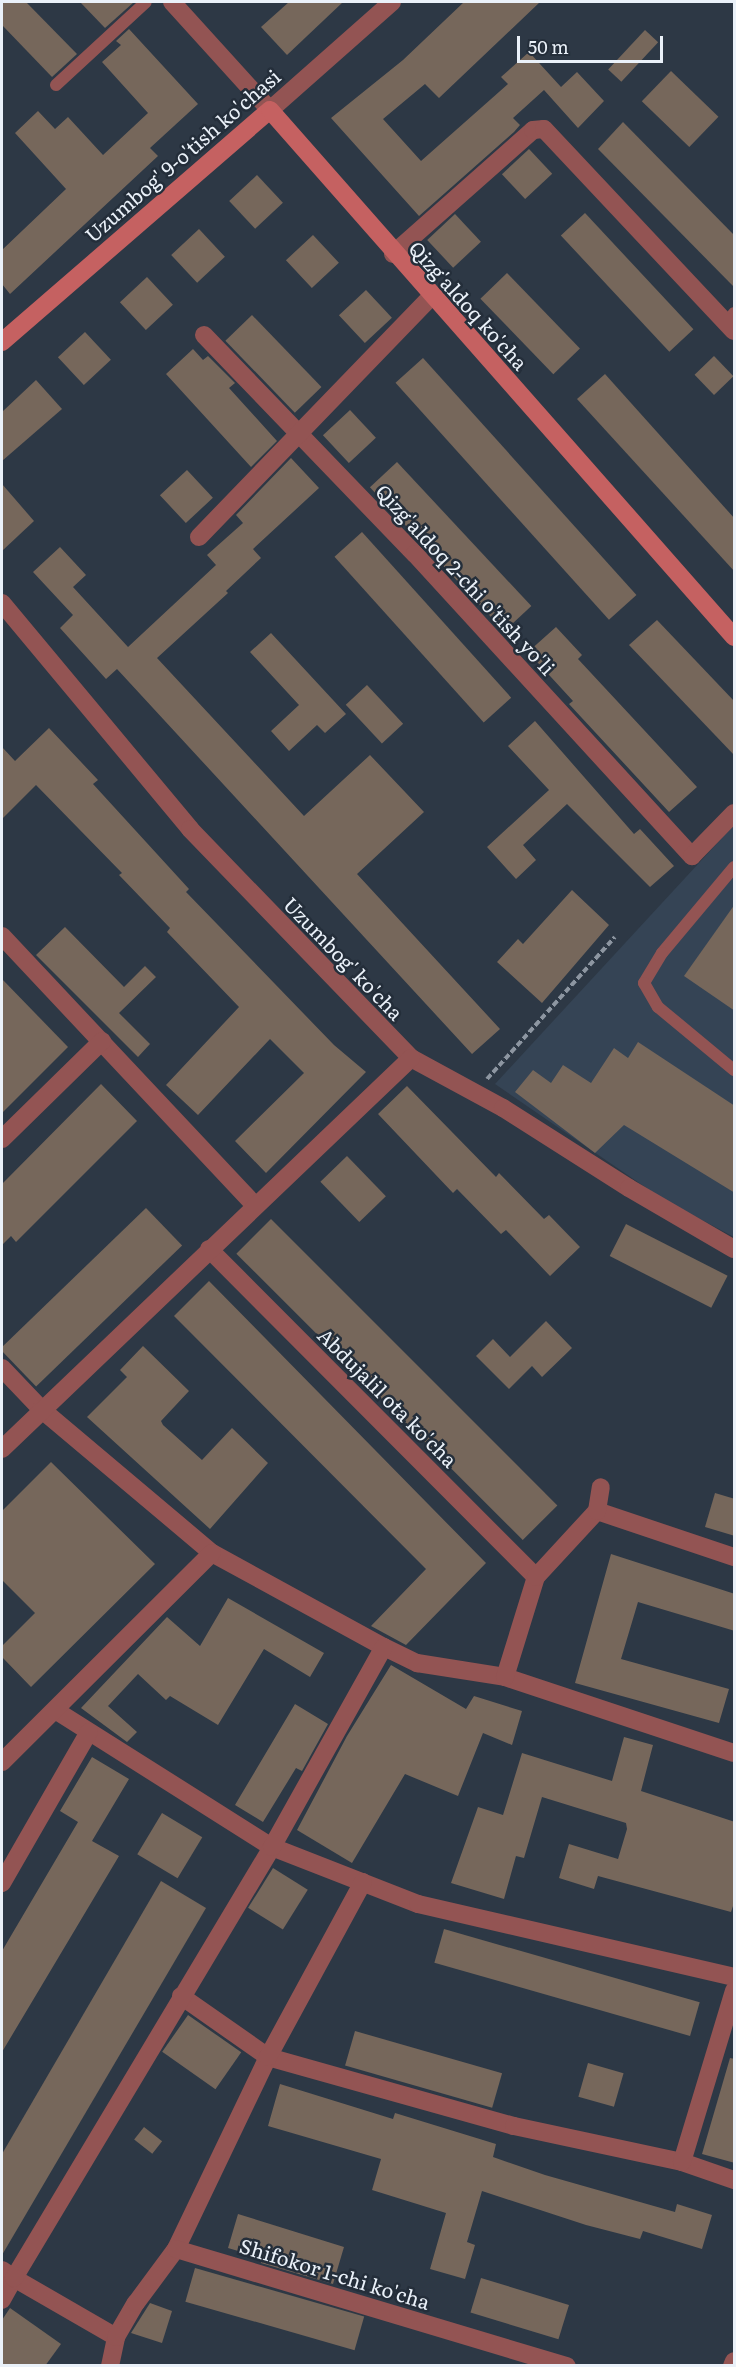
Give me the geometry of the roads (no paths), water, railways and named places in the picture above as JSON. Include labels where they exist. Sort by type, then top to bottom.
[{"type":"street","name":"Qizg'aldoq ko'cha","points":[[172,2],[270,110],[431,297],[735,637]]},
{"type":"street","name":"Uzumbog' 9-o'tish ko'chasi","points":[[2,342],[392,2]]},
{"type":"street","points":[[393,254],[533,130],[544,129],[732,322]]},
{"type":"street","points":[[199,537],[431,297]]},
{"type":"street","name":"Qizg'aldoq 2-chi o'tish yo'li","points":[[204,335],[301,434],[692,856],[735,813]]},
{"type":"street","name":"Uzumbog' ko'cha","points":[[2,603],[190,829],[411,1058],[474,1092],[628,1188],[735,1249]]},
{"type":"street","points":[[2,936],[255,1205]]},
{"type":"street","points":[[2,1140],[102,1041]]},
{"type":"street","points":[[2,1449],[41,1409],[411,1058]]},
{"type":"street","name":"Abdujalil ota ko'cha","points":[[209,1249],[536,1577]]},
{"type":"street","points":[[2,1368],[41,1409],[212,1553],[384,1647],[417,1663],[505,1677],[735,1753]]},
{"type":"street","points":[[505,1677],[536,1577],[597,1511],[601,1487]]},
{"type":"street","points":[[597,1511],[735,1557]]},
{"type":"street","points":[[2,1762],[212,1553]]},
{"type":"street","points":[[2,2300],[8,2274],[272,1847],[384,1647]]},
{"type":"street","points":[[55,1710],[272,1847],[418,1904],[735,1977]]},
{"type":"street","points":[[2,1883],[89,1732]]},
{"type":"street","points":[[110,2366],[121,2330],[136,2303],[176,2249],[268,2057],[363,1882]]},
{"type":"street","points":[[682,2162],[735,1991]]},
{"type":"street","points":[[181,1996],[268,2057],[514,2126],[682,2162],[735,2180]]},
{"type":"street","name":"Shifokor 1-chi ko'cha","points":[[176,2249],[567,2366]]},
{"type":"street","points":[[8,2274],[121,2330]]},
{"type":"street","points":[[732,2366],[735,2361]]},
{"type":"lane","points":[[56,85],[146,2]]},
{"type":"lane","points":[[735,867],[662,953],[644,983],[658,1007],[735,1070]]}]
